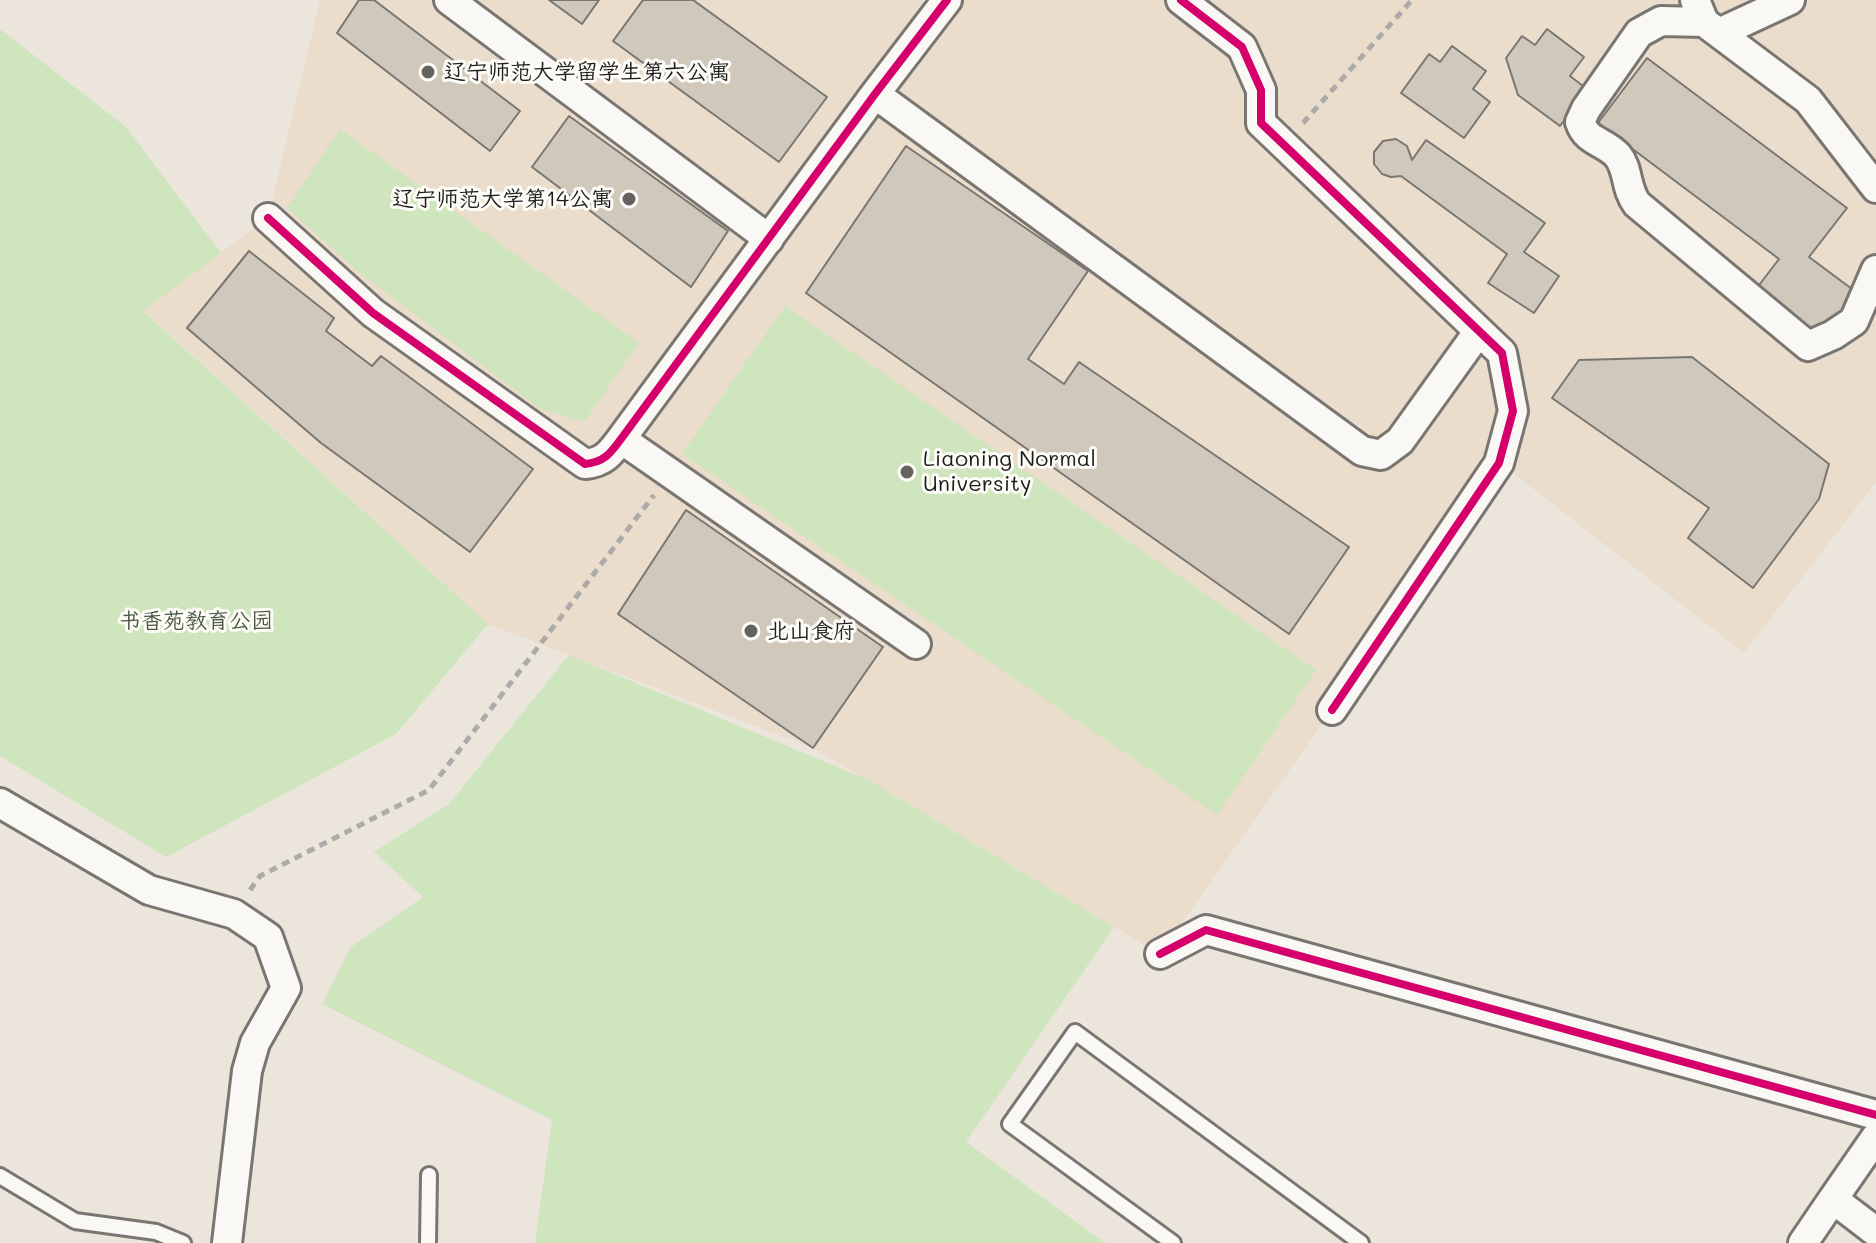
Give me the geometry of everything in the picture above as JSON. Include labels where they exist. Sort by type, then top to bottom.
[{"type":"street","points":[[449,0],[769,239]]},
{"type":"street","points":[[268,218],[373,313],[585,464],[599,463],[610,454],[947,0]]},
{"type":"street","points":[[1181,0],[1242,47],[1261,90],[1261,123],[1502,353],[1513,411],[1499,463],[1332,710]]},
{"type":"street","points":[[1790,0],[1706,18],[1661,21],[1639,33],[1580,122],[1584,134],[1616,154],[1623,165],[1628,192],[1637,204],[1808,346],[1854,321],[1876,270]]},
{"type":"street","points":[[1706,18],[1808,100],[1876,188]]},
{"type":"street","points":[[875,94],[1362,451],[1381,455],[1400,441],[1479,331]]},
{"type":"street","points":[[621,439],[916,644]]},
{"type":"street","points":[[0,803],[149,890],[234,914],[268,937],[286,988],[255,1043],[247,1071],[227,1243]]},
{"type":"street","points":[[1160,954],[1206,930],[1876,1115]]},
{"type":"street","points":[[1803,1243],[1876,1137]]},
{"type":"street","points":[[1833,1199],[1876,1232]]},
{"type":"lane","points":[[1173,1243],[1010,1124],[1075,1032],[1361,1243]]},
{"type":"lane","points":[[428,1243],[429,1175]]},
{"type":"lane","points":[[0,1176],[75,1221],[156,1232],[183,1243]]},
{"type":"path","points":[[1283,145],[1412,0]]},
{"type":"path","points":[[234,914],[260,876],[429,790],[670,473]]},
{"type":"shaded area","name":"Liaoning Normal University","points":[[320,0],[1876,0],[1876,482],[1744,653],[1500,463],[1332,710],[1160,954],[813,748],[488,624],[143,310],[268,218]]},
{"type":"green space","name":"书香苑教育公园","points":[[0,29],[126,127],[221,253],[143,311],[488,624],[396,734],[166,857],[0,756]]},
{"type":"green space","points":[[340,129],[639,343],[584,422],[539,408],[360,273],[287,208]]},
{"type":"green space","points":[[785,306],[1316,670],[1217,815],[682,454]]},
{"type":"green space","points":[[569,655],[866,779],[1114,927],[966,1142],[1105,1243],[535,1243],[552,1120],[322,1004],[351,947],[423,897],[374,852],[449,804]]},
{"type":"building","name":"辽宁师范大学留学生第六公寓","points":[[359,0],[374,0],[520,111],[490,151],[337,33]]},
{"type":"building","points":[[549,0],[599,0],[582,24]]},
{"type":"building","points":[[643,0],[693,0],[827,97],[779,162],[613,41]]},
{"type":"building","points":[[1547,29],[1584,57],[1570,76],[1587,89],[1560,126],[1518,95],[1506,58],[1522,36],[1535,45]]},
{"type":"building","points":[[1452,46],[1486,71],[1473,89],[1490,102],[1464,138],[1401,93],[1429,54],[1440,62]]},
{"type":"building","points":[[1647,58],[1847,208],[1809,257],[1856,292],[1819,342],[1753,293],[1779,259],[1598,123]]},
{"type":"building","name":"辽宁师范大学第14公寓","points":[[569,116],[728,231],[691,287],[532,167]]},
{"type":"building","points":[[1396,139],[1407,146],[1412,160],[1426,140],[1545,223],[1524,252],[1559,276],[1534,313],[1488,283],[1507,254],[1401,176],[1382,174],[1374,164],[1374,152],[1383,141]]},
{"type":"building","points":[[906,146],[1088,271],[1028,359],[1064,384],[1079,362],[1349,547],[1289,634],[806,293]]},
{"type":"building","points":[[249,251],[334,318],[326,331],[372,366],[381,356],[533,469],[470,552],[321,443],[187,328]]},
{"type":"building","points":[[1692,357],[1829,464],[1819,499],[1753,588],[1688,538],[1709,508],[1552,398],[1579,360]]},
{"type":"building","name":"北山食府","points":[[686,510],[883,647],[813,748],[618,614]]},
{"type":"cycle path","points":[[268,218],[373,313],[585,464],[597,461],[617,444],[947,0]]},
{"type":"cycle path","points":[[1181,0],[1242,47],[1261,90],[1261,123],[1502,353],[1513,411],[1499,463],[1332,710]]},
{"type":"cycle path","points":[[1160,954],[1206,930],[1876,1115]]},
{"type":"place","name":"辽宁师范大学留学生第六公寓","points":[[428,72]]},
{"type":"place","name":"辽宁师范大学第14公寓","points":[[629,199]]},
{"type":"place","name":"Liaoning Normal University","points":[[907,472]]},
{"type":"place","name":"北山食府","points":[[751,631]]}]
